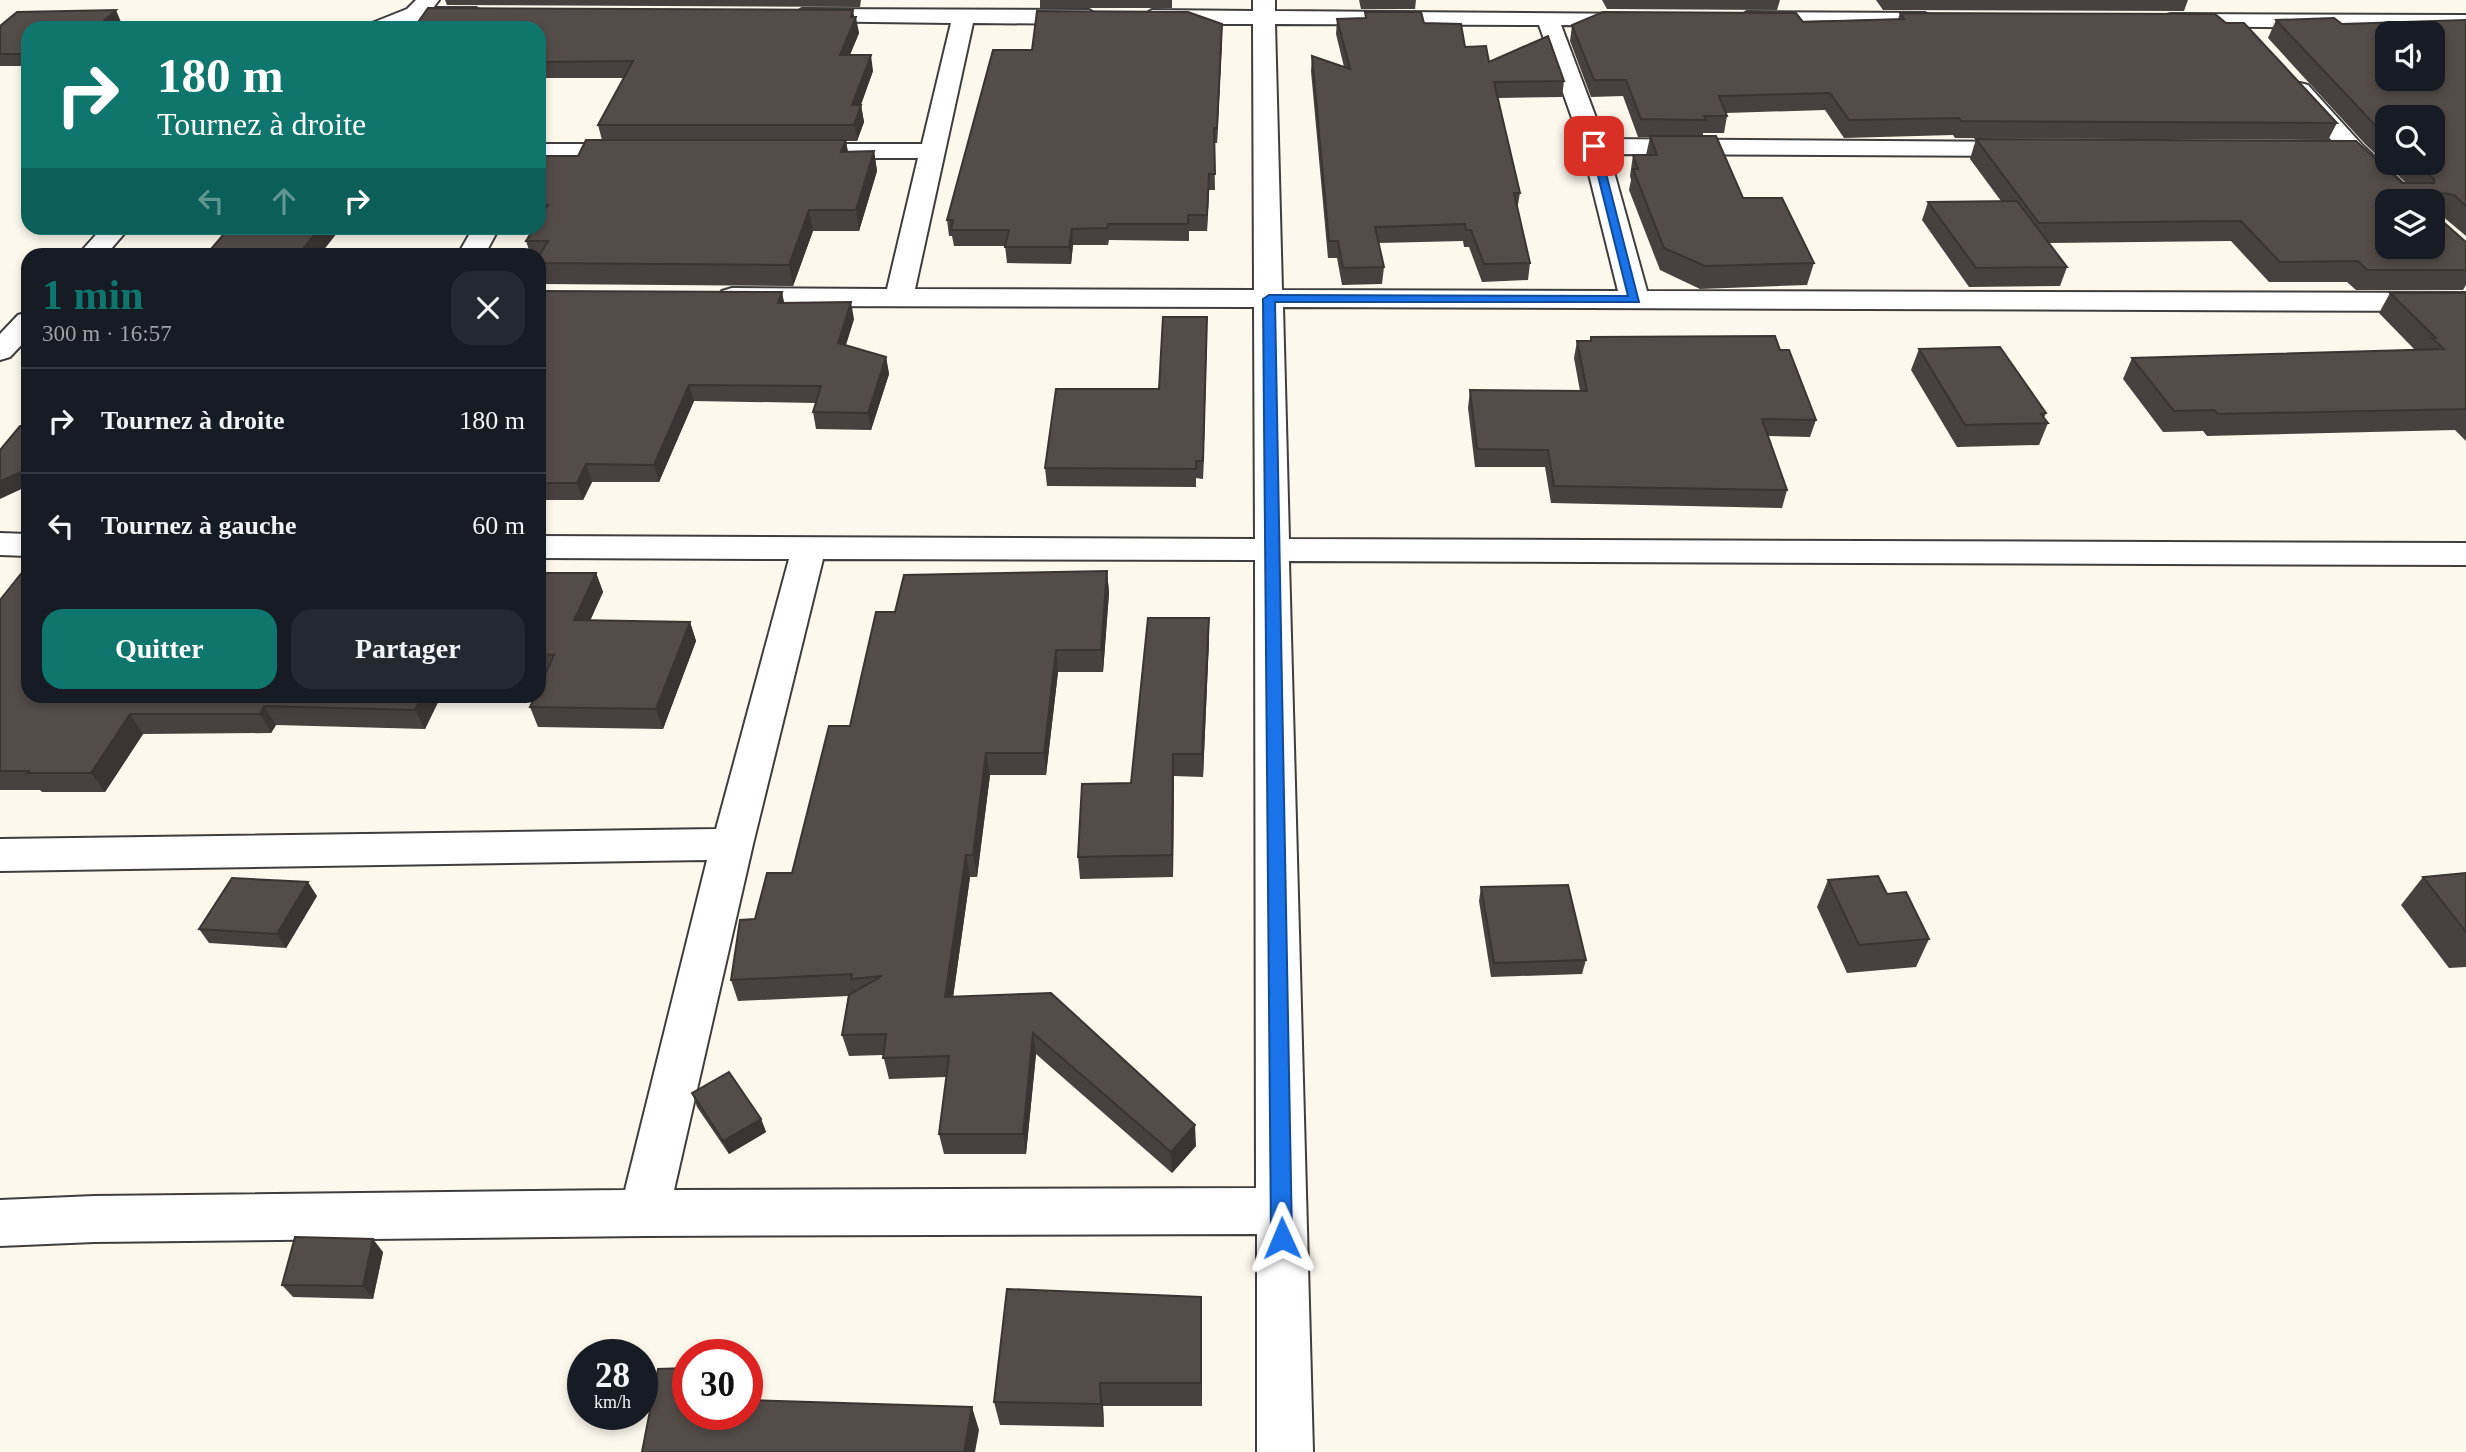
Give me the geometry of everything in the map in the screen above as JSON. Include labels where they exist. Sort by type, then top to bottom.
[{"type":"street","points":[[1431,18],[1457,0]]},
{"type":"street","points":[[2217,0],[2257,41]]},
{"type":"street","points":[[394,21],[422,7],[497,15]]},
{"type":"street","points":[[1264,9],[1285,1452]]},
{"type":"street","points":[[784,16],[1121,17],[1264,9],[1431,18],[1661,19]]},
{"type":"street","points":[[899,297],[964,16]]},
{"type":"street","points":[[1548,19],[1594,146],[1635,300]]},
{"type":"street","points":[[1730,19],[1950,20]]},
{"type":"street","points":[[2143,21],[2466,22]]},
{"type":"street","points":[[2283,71],[2354,151],[2395,189]]},
{"type":"street","points":[[1594,146],[2050,149]]},
{"type":"street","points":[[546,151],[661,151]]},
{"type":"street","points":[[770,151],[933,151]]},
{"type":"street","points":[[2326,151],[2354,151]]},
{"type":"street","points":[[97,248],[109,235]]},
{"type":"street","points":[[705,296],[2466,302]]},
{"type":"street","points":[[0,351],[21,328]]},
{"type":"street","points":[[0,544],[21,544]]},
{"type":"street","points":[[546,547],[2466,554]]},
{"type":"street","points":[[644,1213],[732,844],[809,548]]},
{"type":"street","points":[[0,855],[732,844]]},
{"type":"street","points":[[0,1223],[644,1213],[1282,1211]]},
{"type":"building","points":[[428,8],[853,10],[851,17],[856,17],[840,55],[871,55],[852,105],[861,105],[854,125],[598,125],[633,61],[546,62],[546,21],[419,21]]},
{"type":"building","points":[[116,10],[104,21],[21,21],[21,54],[0,54],[0,26],[17,12]]},
{"type":"building","points":[[1037,11],[1188,12],[1222,24],[1217,128],[1214,128],[1215,174],[1209,174],[1207,215],[1188,215],[1188,224],[1108,224],[1107,228],[1072,229],[1069,247],[1005,247],[1009,230],[951,230],[953,220],[947,220],[993,50],[1032,50]]},
{"type":"building","points":[[1365,12],[1421,12],[1424,23],[1461,24],[1465,47],[1486,46],[1489,62],[1548,36],[1564,81],[1494,82],[1520,193],[1514,193],[1530,263],[1484,264],[1471,230],[1466,230],[1465,224],[1375,227],[1384,267],[1343,268],[1338,241],[1329,241],[1312,56],[1350,69],[1337,19],[1366,18]]},
{"type":"building","points":[[1603,12],[1796,13],[1803,22],[1904,19],[1900,13],[2215,14],[2226,23],[2244,23],[2337,123],[1961,121],[1959,118],[1849,120],[1830,93],[1719,96],[1727,116],[1704,116],[1706,120],[1641,119],[1626,80],[1594,80],[1572,25]]},
{"type":"building","points":[[2334,18],[2342,24],[2375,23],[2375,91],[2445,91],[2445,21],[2435,21],[2466,20],[2466,206],[2454,195],[2445,194],[2445,189],[2375,189],[2375,259],[2445,259],[2445,224],[2466,242],[2466,270],[2367,270],[2358,261],[2280,262],[2241,221],[2039,223],[1976,139],[2356,141],[2375,158],[2375,175],[2393,175],[2402,183],[2434,183],[2429,175],[2445,175],[2445,105],[2375,105],[2375,125],[2276,20]]},
{"type":"building","points":[[1650,136],[1716,136],[1743,198],[1782,198],[1814,263],[1705,266],[1664,248],[1633,169],[1638,169],[1633,155],[1657,155]]},
{"type":"building","points":[[586,140],[846,140],[841,152],[874,151],[856,210],[809,210],[789,265],[546,263],[546,248],[544,248],[548,241],[526,241],[530,235],[546,235],[546,156],[578,156]]},
{"type":"building","points":[[2017,201],[2067,267],[1976,268],[1928,202]]},
{"type":"building","points":[[223,235],[314,235],[304,248],[212,248]]},
{"type":"building","points":[[546,291],[782,292],[778,303],[851,302],[838,343],[886,357],[868,413],[813,412],[821,386],[689,385],[654,465],[586,464],[577,483],[546,483]]},
{"type":"building","points":[[2390,293],[2466,293],[2466,409],[2218,414],[2214,410],[2174,411],[2132,358],[2444,349]]},
{"type":"building","points":[[1163,317],[1207,317],[1203,461],[1196,461],[1196,469],[1045,468],[1056,389],[1159,389]]},
{"type":"building","points":[[1775,336],[1780,350],[1789,350],[1816,420],[1762,419],[1787,490],[1554,486],[1548,450],[1477,449],[1470,390],[1587,391],[1577,341],[1591,341],[1591,337]]},
{"type":"building","points":[[2000,347],[2046,413],[2041,414],[2048,423],[1965,425],[1919,349]]},
{"type":"building","points":[[21,426],[21,472],[0,481],[0,450]]},
{"type":"building","points":[[1107,571],[1101,650],[1056,650],[1044,753],[986,753],[973,855],[966,855],[945,997],[1051,993],[1195,1125],[1171,1152],[1033,1033],[1023,1134],[939,1134],[949,1056],[883,1058],[886,1034],[842,1035],[849,995],[882,976],[851,979],[852,974],[731,980],[740,920],[755,919],[767,873],[792,873],[829,726],[850,726],[876,612],[895,612],[904,575]]},
{"type":"building","points":[[546,573],[596,573],[574,620],[690,622],[656,709],[530,707],[532,703],[546,703],[546,673],[554,655],[546,654]]},
{"type":"building","points":[[21,574],[21,703],[418,703],[415,710],[264,706],[260,714],[130,714],[91,773],[0,771],[0,600]]},
{"type":"building","points":[[1148,618],[1209,618],[1202,754],[1173,754],[1172,855],[1078,857],[1082,784],[1131,783]]},
{"type":"building","points":[[2466,873],[2466,932],[2423,877]]},
{"type":"building","points":[[1878,876],[1887,894],[1906,892],[1929,939],[1859,945],[1828,880]]},
{"type":"building","points":[[232,878],[308,882],[277,934],[199,929]]},
{"type":"building","points":[[1568,885],[1586,960],[1494,963],[1481,887]]},
{"type":"building","points":[[729,1072],[761,1119],[723,1141],[692,1093]]},
{"type":"building","points":[[295,1237],[373,1239],[363,1286],[282,1285]]},
{"type":"building","points":[[1007,1289],[1201,1297],[1201,1383],[1100,1383],[1101,1404],[994,1402]]},
{"type":"building","points":[[658,1369],[672,1369],[672,1430],[763,1430],[763,1400],[972,1407],[964,1452],[642,1452],[646,1430],[658,1430]]},
{"type":"route","points":[[1282,1238],[1269,299],[1635,300],[1594,146]]}]
